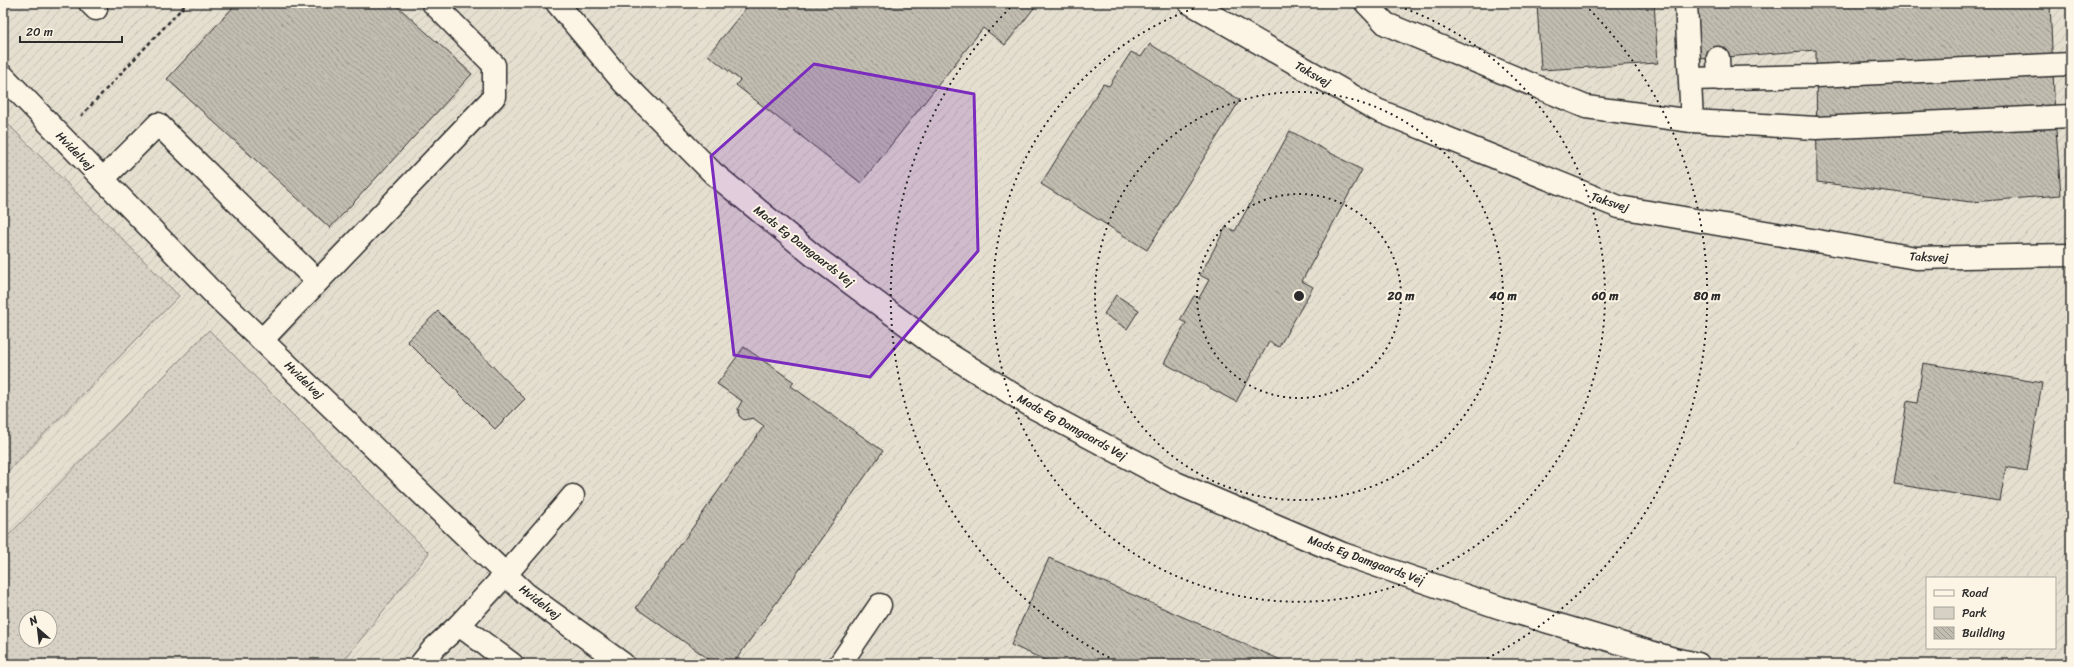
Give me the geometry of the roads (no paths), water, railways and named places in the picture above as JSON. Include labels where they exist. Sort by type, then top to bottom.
[{"type":"street","points":[[262,340],[494,97],[494,65],[433,3]]},
{"type":"street","name":"Mads Eg Damgaards Vej","points":[[557,3],[623,82],[713,173],[814,256],[928,341],[1033,407],[1176,483],[1343,554],[1501,608],[1674,659],[1698,664]]},
{"type":"street","name":"Taksvej","points":[[1190,3],[1377,110],[1619,207],[1916,258],[2071,255]]},
{"type":"street","points":[[1366,3],[1386,24],[1586,106],[1692,121],[1816,128],[2071,116]]},
{"type":"street","points":[[1686,3],[1692,121]]},
{"type":"street","points":[[1691,79],[1719,68],[2071,64]]},
{"type":"street","name":"Hvidelvej","points":[[3,76],[217,297],[526,594],[623,664]]},
{"type":"street","points":[[103,179],[158,124],[318,281]]},
{"type":"street","points":[[421,664],[434,648],[459,625],[506,574],[572,496]]},
{"type":"street","points":[[840,664],[880,605]]},
{"type":"street","points":[[459,625],[512,664]]}]
